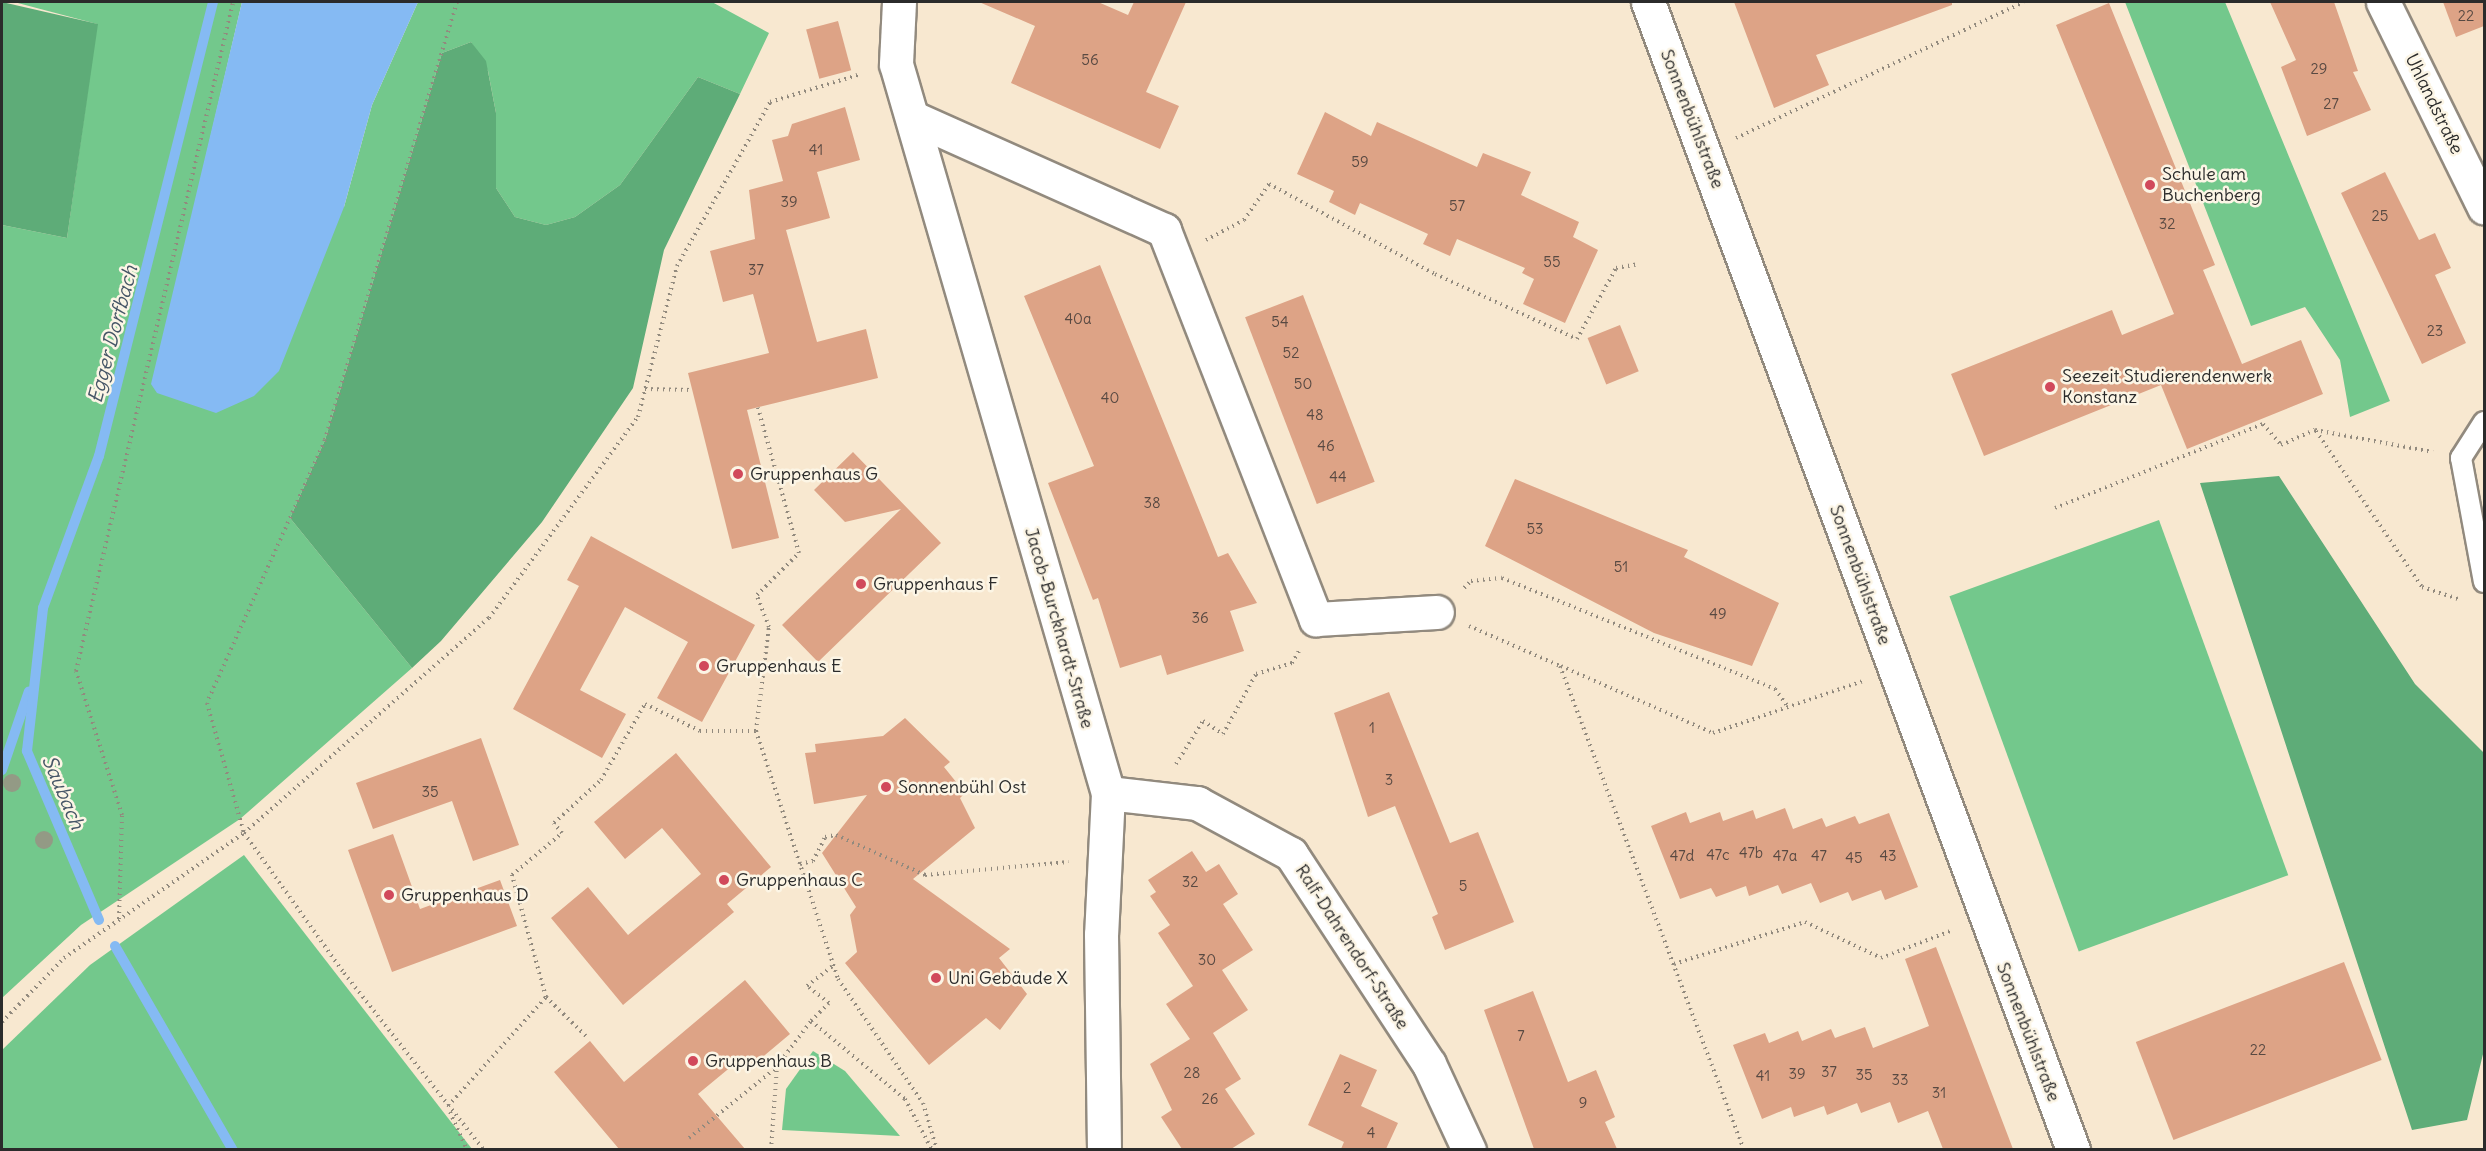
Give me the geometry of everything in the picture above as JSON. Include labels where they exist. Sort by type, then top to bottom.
[{"type":"street","name":"Jacob-Burckhardt-Straße","points":[[899,2],[896,64],[916,119],[966,311],[1108,794],[1105,858],[1104,1149]]},
{"type":"street","name":"Sonnenbühlstraße","points":[[1648,2],[1896,670],[1984,918],[2073,1149]]},
{"type":"street","name":"Uhlandstraße","points":[[2383,2],[2484,207]]},
{"type":"street","points":[[916,119],[1164,230],[1177,256],[1316,619],[1437,612]]},
{"type":"street","name":"Ralf-Dahrendorf-Straße","points":[[1108,794],[1197,803],[1291,854],[1429,1064],[1469,1149]]},
{"type":"lane","points":[[2484,422],[2461,458],[2484,582]]},
{"type":"path","points":[[119,919],[122,815],[76,671],[233,2]]},
{"type":"path","points":[[458,2],[325,440],[207,703],[244,833],[448,1106],[484,1149]]},
{"type":"path","points":[[1705,152],[2024,2]]},
{"type":"path","points":[[2,1022],[63,958],[244,833],[489,618],[638,417],[677,266],[770,102],[896,64]]},
{"type":"path","points":[[1177,256],[1244,220],[1269,184],[1435,274],[1577,339],[1616,268],[1640,264]]},
{"type":"path","points":[[645,388],[692,390]]},
{"type":"path","points":[[758,408],[799,553],[757,595],[769,627],[756,730],[833,966],[923,1104],[937,1149]]},
{"type":"path","points":[[2055,508],[2263,424],[2281,445],[2315,430],[2461,458]]},
{"type":"path","points":[[2315,430],[2422,587],[2474,604]]},
{"type":"path","points":[[1502,578],[1775,689],[1788,707]]},
{"type":"path","points":[[1437,612],[1713,733],[1896,670]]},
{"type":"path","points":[[1154,798],[1203,721],[1223,734],[1256,674],[1292,663],[1316,619]]},
{"type":"path","points":[[1560,666],[1744,1149]]},
{"type":"path","points":[[587,1037],[546,997],[512,875],[562,833],[554,823],[601,780],[645,704],[700,731],[756,730]]},
{"type":"path","points":[[800,864],[813,861],[825,837],[836,835],[925,876],[1105,858]]},
{"type":"path","points":[[1674,964],[1805,922],[1881,958],[1984,918]]},
{"type":"path","points":[[689,1138],[777,1066],[811,1021],[829,1003],[807,986],[833,966]]},
{"type":"path","points":[[448,1106],[546,997]]},
{"type":"path","points":[[811,1021],[906,1099],[932,1149]]},
{"type":"path","points":[[771,1149],[777,1066]]},
{"type":"path","points":[[448,1106],[467,1149]]},
{"type":"path","points":[[1835,1149],[1848,1149]]},
{"type":"green space","points":[[2,2],[98,24],[67,238],[2,225]]},
{"type":"green space","points":[[14,2],[242,2],[200,182],[344,207],[372,105],[418,2],[712,2],[769,33],[740,94],[698,77],[620,185],[575,217],[546,225],[515,217],[496,188],[496,113],[488,71],[471,42],[442,53],[325,440],[290,518],[412,668],[240,819],[81,925],[2,998],[2,225],[67,238],[97,24]]},
{"type":"green space","points":[[2125,2],[2225,2],[2390,401],[2350,417],[2340,360],[2305,307],[2251,326]]},
{"type":"green space","points":[[471,42],[486,61],[496,113],[496,188],[515,217],[546,225],[575,217],[620,185],[698,77],[740,94],[664,250],[633,388],[542,522],[441,641],[412,668],[290,518],[325,440],[442,53]]},
{"type":"green space","points":[[2279,476],[2415,684],[2484,753],[2484,1050],[2467,1120],[2412,1130],[2200,483]]},
{"type":"green space","points":[[2159,520],[2288,875],[2079,951],[1949,596]]},
{"type":"green space","points":[[244,855],[472,1149],[2,1149],[2,1050],[90,965]]},
{"type":"green space","points":[[813,1051],[845,1071],[900,1136],[782,1130],[786,1089]]},
{"type":"water","points":[[242,2],[418,2],[372,105],[344,207],[279,371],[254,396],[216,413],[157,393],[151,384]]},
{"type":"building","points":[[979,2],[1098,2],[1128,15],[1134,2],[1186,2],[1146,92],[1179,106],[1160,149],[1011,83],[1035,26]]},
{"type":"building","points":[[1734,2],[1952,2],[1952,5],[1816,55],[1829,85],[1774,108]]},
{"type":"building","points":[[2270,2],[2334,2],[2358,71],[2353,72],[2371,110],[2307,136],[2281,67],[2296,60]]},
{"type":"building","points":[[2443,2],[2484,2],[2484,26],[2456,37]]},
{"type":"building","points":[[2109,3],[2215,265],[2203,270],[2242,364],[2301,340],[2323,394],[2187,449],[2161,385],[1984,456],[1951,374],[2112,310],[2122,335],[2174,314],[2056,25]]},
{"type":"building","points":[[838,21],[851,70],[819,79],[806,30]]},
{"type":"building","points":[[845,107],[860,160],[817,172],[830,218],[786,230],[817,342],[866,329],[878,378],[747,410],[779,538],[732,549],[688,373],[769,353],[753,294],[723,302],[710,251],[755,239],[749,190],[783,181],[772,140],[788,136],[792,124]]},
{"type":"building","points":[[1325,112],[1371,136],[1377,122],[1477,167],[1483,153],[1531,172],[1521,195],[1579,222],[1573,237],[1598,250],[1565,323],[1523,304],[1534,279],[1522,273],[1525,268],[1457,239],[1450,256],[1423,244],[1428,234],[1360,203],[1355,215],[1329,202],[1334,191],[1297,174]]},
{"type":"building","points":[[2385,172],[2419,240],[2435,233],[2451,268],[2435,275],[2466,343],[2422,364],[2341,193]]},
{"type":"building","points":[[1100,265],[1218,557],[1228,553],[1257,603],[1230,611],[1244,651],[1167,675],[1161,655],[1120,668],[1098,598],[1093,600],[1048,483],[1094,466],[1024,296]]},
{"type":"building","points":[[1303,295],[1375,482],[1317,504],[1245,317]]},
{"type":"building","points":[[1620,325],[1639,371],[1606,384],[1588,338]]},
{"type":"building","name":"Gruppenhaus F","points":[[853,452],[941,543],[818,662],[782,625],[901,509],[845,522],[814,490]]},
{"type":"building","points":[[1515,479],[1688,550],[1684,557],[1779,603],[1752,666],[1654,633],[1485,546]]},
{"type":"building","name":"Gruppenhaus E","points":[[591,536],[755,625],[702,722],[657,698],[688,642],[625,607],[580,690],[626,714],[602,758],[513,709],[579,586],[567,580]]},
{"type":"building","points":[[1389,692],[1450,843],[1478,832],[1514,922],[1445,950],[1432,917],[1438,914],[1395,806],[1368,817],[1334,713]]},
{"type":"building","points":[[905,718],[950,762],[944,767],[965,793],[960,798],[975,828],[913,879],[1010,949],[999,958],[1027,994],[1000,1030],[986,1018],[929,1065],[845,963],[857,952],[850,915],[856,907],[822,853],[867,795],[814,804],[805,753],[816,752],[815,744],[883,736]]},
{"type":"building","name":"Gruppenhaus D","points":[[481,738],[519,845],[473,861],[452,801],[373,829],[356,783]]},
{"type":"building","name":"Gruppenhaus C","points":[[676,753],[771,867],[727,904],[734,912],[623,1005],[551,918],[588,887],[628,935],[701,874],[662,828],[625,859],[594,822]]},
{"type":"building","points":[[1785,808],[1793,829],[1822,818],[1826,827],[1855,816],[1859,824],[1889,813],[1918,887],[1885,900],[1881,890],[1852,901],[1848,892],[1820,903],[1811,883],[1782,894],[1778,885],[1749,896],[1746,886],[1716,897],[1711,888],[1680,899],[1651,826],[1686,812],[1690,823],[1720,812],[1723,821],[1753,810],[1756,819]]},
{"type":"building","name":"Gruppenhaus D","points":[[393,834],[420,909],[500,880],[517,926],[392,972],[348,850]]},
{"type":"building","points":[[1192,851],[1206,872],[1219,864],[1238,894],[1223,904],[1253,950],[1222,970],[1248,1010],[1213,1033],[1241,1079],[1225,1089],[1255,1134],[1231,1149],[1182,1149],[1161,1117],[1172,1110],[1150,1064],[1190,1039],[1166,1004],[1193,986],[1158,933],[1170,925],[1150,896],[1156,892],[1148,880]]},
{"type":"building","points":[[1936,947],[2013,1149],[1943,1149],[1928,1111],[1898,1123],[1890,1102],[1861,1113],[1857,1103],[1827,1115],[1824,1106],[1794,1117],[1791,1107],[1762,1119],[1733,1045],[1765,1033],[1769,1043],[1798,1031],[1802,1041],[1831,1029],[1835,1038],[1865,1027],[1873,1048],[1929,1026],[1905,959]]},
{"type":"building","points":[[2344,962],[2382,1060],[2173,1140],[2136,1042]]},
{"type":"building","name":"Gruppenhaus B","points":[[745,980],[790,1034],[752,1066],[744,1056],[698,1094],[745,1149],[619,1149],[554,1072],[590,1041],[624,1082]]},
{"type":"building","points":[[1533,991],[1568,1082],[1596,1070],[1615,1117],[1605,1122],[1617,1149],[1534,1149],[1484,1010]]},
{"type":"building","points":[[1340,1054],[1377,1070],[1361,1106],[1398,1123],[1386,1149],[1341,1149],[1344,1142],[1308,1125]]},
{"type":"waterway","name":"Egger Dorfbach","points":[[99,920],[27,751],[43,608],[99,456],[213,2]]},
{"type":"waterway","points":[[2,770],[29,691]]},
{"type":"waterway","name":"Saubach","points":[[115,946],[233,1150]]},
{"type":"place","name":"Schule am Buchenberg","points":[[2150,185]]},
{"type":"place","name":"Seezeit Studierendenwerk Konstanz","points":[[2050,387]]},
{"type":"place","name":"Gruppenhaus G","points":[[738,474]]},
{"type":"place","name":"Gruppenhaus F","points":[[861,584]]},
{"type":"place","name":"Gruppenhaus E","points":[[704,666]]},
{"type":"place","name":"Sonnenbühl Ost","points":[[886,787]]},
{"type":"place","name":"Gruppenhaus C","points":[[724,880]]},
{"type":"place","name":"Gruppenhaus D","points":[[389,895]]},
{"type":"place","name":"Uni Gebäude X","points":[[936,978]]},
{"type":"place","name":"Gruppenhaus B","points":[[693,1061]]}]
